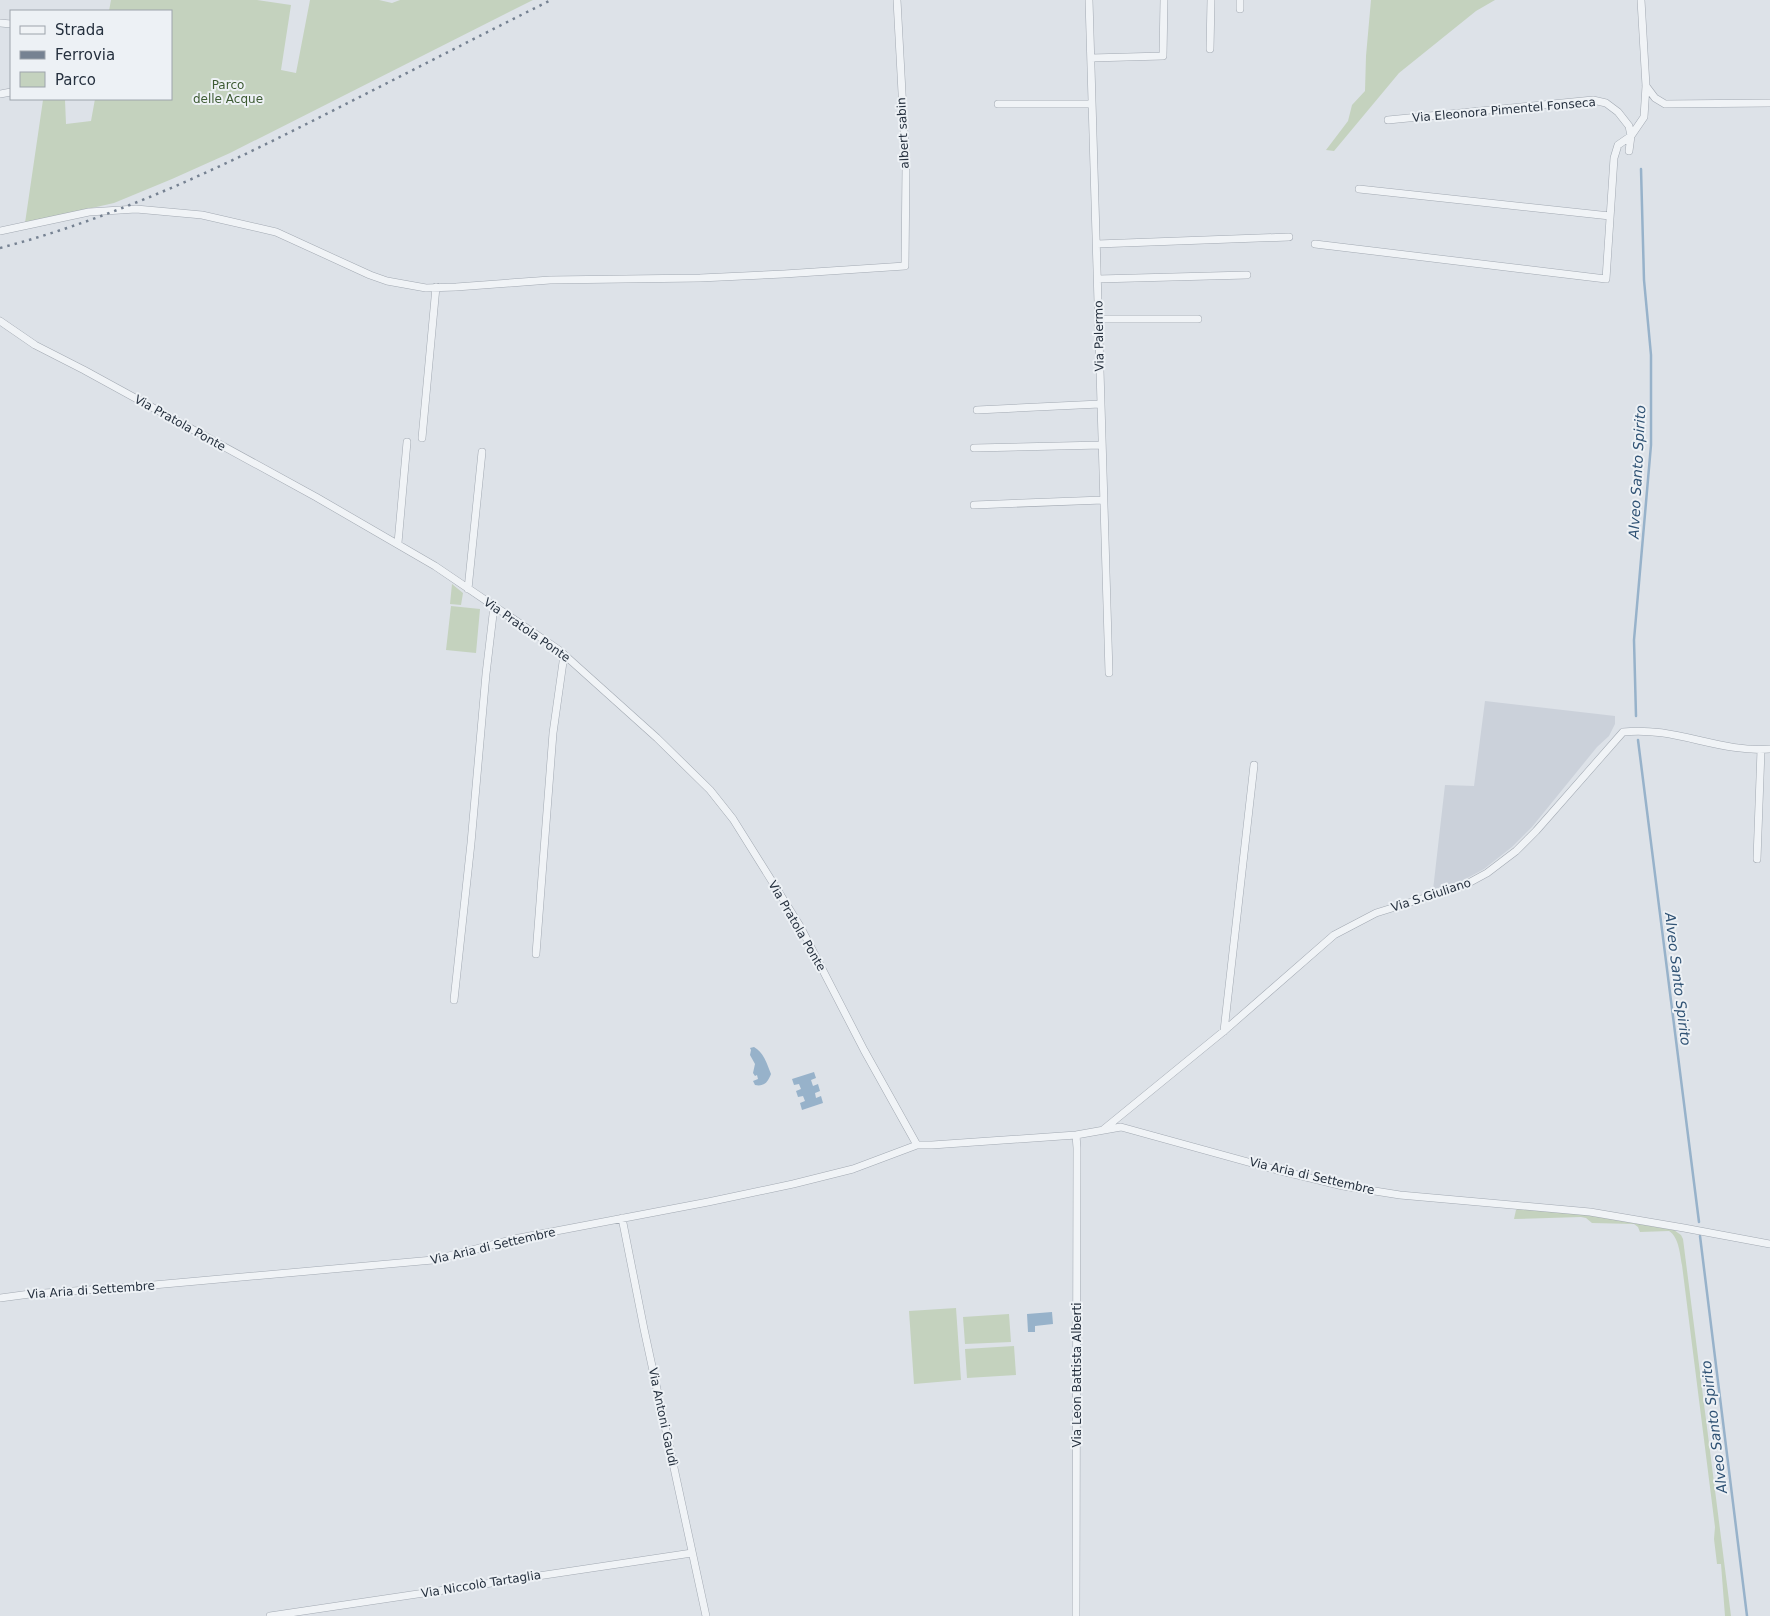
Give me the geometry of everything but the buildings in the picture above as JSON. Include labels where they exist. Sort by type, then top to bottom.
[{"type":"street","name":"albert sabin","points":[[436,288],[550,280],[775,275],[906,266],[906,167],[897,0]]},
{"type":"street","name":"Via Palermo","points":[[1089,0],[1109,673]]},
{"type":"street","points":[[1092,58],[1163,56],[1164,0]]},
{"type":"street","points":[[1210,49],[1211,0]]},
{"type":"street","points":[[1240,0],[1240,9]]},
{"type":"street","points":[[1315,244],[1606,279],[1614,158],[1618,145],[1631,136],[1644,117],[1646,86],[1641,0]]},
{"type":"street","points":[[1646,86],[1654,98],[1665,104],[1770,103]]},
{"type":"street","name":"Via Eleonora Pimentel Fonseca","points":[[1388,120],[1593,100],[1606,103],[1618,112],[1630,126],[1631,136]]},
{"type":"street","points":[[998,104],[1092,104]]},
{"type":"street","points":[[1629,151],[1631,136]]},
{"type":"street","points":[[1359,189],[1610,216]]},
{"type":"street","points":[[0,231],[89,212],[136,209],[202,215],[276,232],[387,281],[436,288],[422,438]]},
{"type":"street","points":[[1097,244],[1289,238]]},
{"type":"street","points":[[1098,279],[1247,275]]},
{"type":"street","points":[[1099,319],[1198,318]]},
{"type":"street","name":"Via Pratola Ponte","points":[[0,321],[35,345],[84,370],[398,543],[564,655],[657,738],[710,790],[733,819],[800,926],[864,1050],[917,1145]]},
{"type":"street","points":[[977,410],[1100,404]]},
{"type":"street","points":[[398,543],[407,442]]},
{"type":"street","points":[[974,448],[1102,445]]},
{"type":"street","points":[[468,589],[482,452]]},
{"type":"street","points":[[974,505],[1103,500]]},
{"type":"street","points":[[454,1000],[494,606]]},
{"type":"street","points":[[536,954],[554,733],[564,655]]},
{"type":"street","name":"Via S.Giuliano","points":[[1104,1129],[1224,1031],[1334,936],[1376,913],[1463,886],[1487,873],[1516,851],[1623,732],[1658,731],[1739,749],[1770,749]]},
{"type":"street","points":[[1757,859],[1761,750]]},
{"type":"street","points":[[1224,1031],[1254,766]]},
{"type":"street","name":"Via Aria di Settembre","points":[[0,1298],[433,1260],[514,1240],[708,1202],[853,1169],[917,1145],[1076,1135],[1121,1127],[1343,1186],[1400,1195],[1590,1212],[1770,1244]]},
{"type":"street","name":"Via Leon Battista Alberti","points":[[1076,1135],[1078,1148],[1078,1434],[1076,1616]]},
{"type":"street","name":"Via Antoni Gaudì","points":[[622,1218],[706,1616]]},
{"type":"street","name":"Via Niccolò Tartaglia","points":[[270,1616],[692,1552]]},
{"type":"shaded area","points":[[1485,701],[1615,716],[1615,724],[1609,736],[1597,747],[1532,827],[1512,847],[1484,869],[1460,882],[1433,890],[1445,785],[1474,786]]},
{"type":"green space","name":"Parco delle Acque","points":[[111,0],[257,0],[291,5],[281,70],[296,73],[310,0],[379,0],[392,3],[400,0],[533,0],[230,153],[172,179],[114,203],[25,223],[43,100],[65,100],[66,124],[91,121],[95,100],[172,100],[172,10],[109,10]]},
{"type":"green space","points":[[1371,0],[1495,0],[1476,11],[1399,73],[1334,151],[1326,150],[1348,121],[1352,105],[1365,91]]},
{"type":"green space","points":[[452,584],[463,593],[461,605],[450,604]]},
{"type":"green space","points":[[451,606],[480,609],[476,653],[446,650]]},
{"type":"green space","points":[[1519,1208],[1587,1215],[1674,1230],[1681,1235],[1731,1616],[1725,1616],[1721,1564],[1717,1564],[1714,1539],[1715,1527],[1682,1265],[1679,1246],[1675,1237],[1669,1231],[1640,1232],[1634,1224],[1592,1223],[1586,1218],[1581,1217],[1514,1219],[1516,1210]]},
{"type":"green space","points":[[956,1308],[961,1380],[914,1384],[909,1311]]},
{"type":"green space","points":[[1009,1314],[1011,1342],[965,1344],[963,1317]]},
{"type":"green space","points":[[1014,1346],[1016,1375],[967,1378],[965,1349]]},
{"type":"water","points":[[754,1047],[762,1055],[771,1074],[763,1085],[755,1085],[753,1081],[758,1079],[757,1075],[755,1076],[753,1073],[755,1064],[750,1055],[750,1048]]},
{"type":"water","points":[[814,1072],[816,1078],[811,1080],[813,1086],[818,1084],[820,1091],[815,1093],[816,1098],[821,1096],[823,1103],[802,1110],[800,1103],[805,1101],[803,1096],[798,1097],[796,1091],[801,1089],[799,1084],[794,1085],[792,1079]]},
{"type":"water","points":[[1052,1312],[1053,1324],[1035,1326],[1035,1332],[1028,1332],[1027,1314]]},
{"type":"waterway","name":"Alveo Santo Spirito","points":[[1636,716],[1634,640],[1651,445],[1651,355],[1644,280],[1641,169]]},
{"type":"waterway","name":"Alveo Santo Spirito","points":[[1638,740],[1699,1222]]},
{"type":"waterway","name":"Alveo Santo Spirito","points":[[1700,1236],[1747,1616]]},
{"type":"railway","points":[[0,248],[89,220],[217,168],[551,0]]}]
